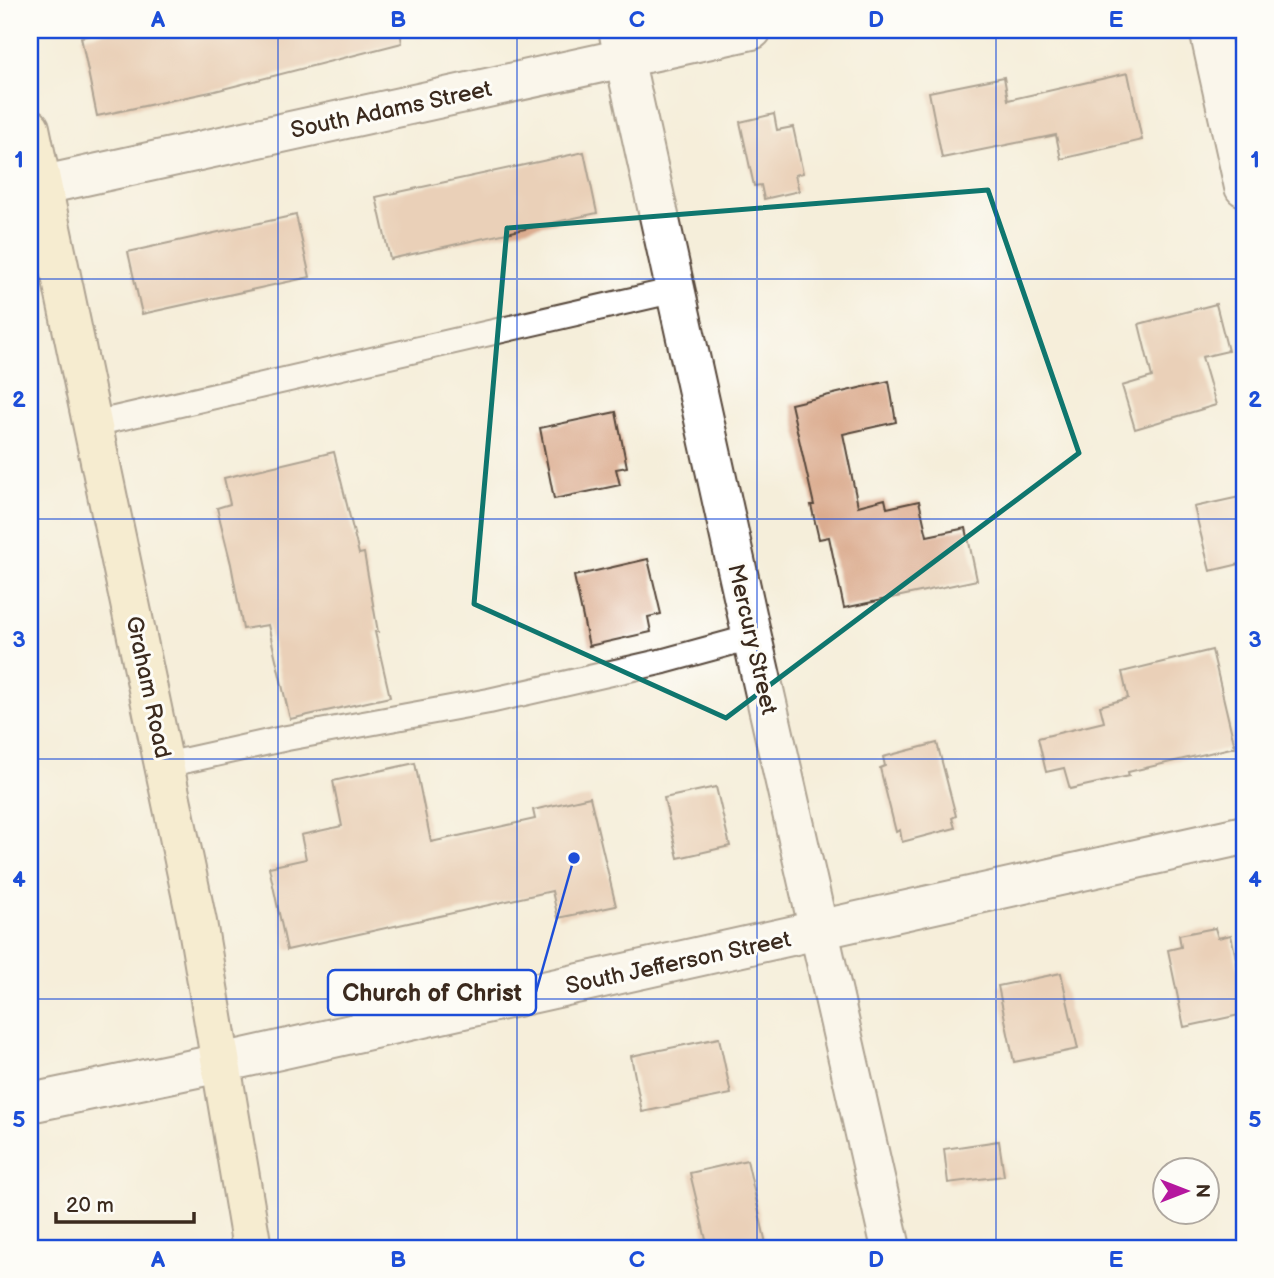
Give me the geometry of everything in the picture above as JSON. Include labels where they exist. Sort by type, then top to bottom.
[{"type":"main road","name":"Graham Road","points":[[30,128],[36,187],[93,424],[197,922],[252,1248]]},
{"type":"street","name":"South Adams Street","points":[[36,187],[621,44],[752,30]]},
{"type":"street","points":[[1209,30],[1244,187]]},
{"type":"street","name":"Mercury Street","points":[[621,44],[891,1248]]},
{"type":"street","name":"South Jefferson Street","points":[[30,1103],[221,1063],[1244,835]]},
{"type":"lane","points":[[93,424],[676,290]]},
{"type":"lane","points":[[165,765],[288,738],[489,701],[664,661],[752,637]]},
{"type":"highlighted area","points":[[988,190],[1079,453],[726,718],[474,604],[507,228]]},
{"type":"building","points":[[115,30],[400,30],[402,43],[215,91],[97,116],[81,37]]},
{"type":"building","points":[[1128,73],[1142,140],[1061,159],[1056,135],[942,158],[929,92],[1004,77],[1008,100]]},
{"type":"building","points":[[774,114],[777,130],[793,127],[803,173],[795,175],[799,191],[764,199],[761,185],[754,186],[740,122]]},
{"type":"building","points":[[584,152],[597,213],[390,259],[376,197]]},
{"type":"building","points":[[296,215],[310,277],[142,314],[128,252]]},
{"type":"building","points":[[1216,304],[1228,351],[1202,357],[1216,405],[1135,429],[1122,386],[1152,377],[1139,324]]},
{"type":"building","points":[[889,381],[896,422],[843,434],[858,506],[885,499],[887,508],[919,501],[927,536],[966,528],[977,580],[844,608],[829,537],[819,539],[791,404]]},
{"type":"building","points":[[616,412],[627,467],[616,469],[620,485],[554,499],[540,428]]},
{"type":"building","points":[[334,452],[359,554],[364,553],[378,632],[375,632],[390,697],[290,719],[268,625],[243,629],[217,508],[230,504],[224,478]]},
{"type":"building","points":[[1244,496],[1244,563],[1210,571],[1194,507]]},
{"type":"building","points":[[648,559],[661,614],[648,617],[651,632],[589,646],[574,576]]},
{"type":"building","points":[[1212,650],[1235,747],[1128,772],[1129,776],[1070,789],[1064,768],[1046,772],[1038,738],[1104,722],[1100,706],[1128,698],[1122,672]]},
{"type":"building","points":[[937,743],[956,816],[952,818],[955,828],[902,842],[900,830],[896,832],[880,768],[885,766],[883,757]]},
{"type":"building","points":[[415,763],[431,842],[535,819],[533,810],[590,797],[616,906],[558,918],[552,891],[287,950],[269,867],[306,859],[301,835],[342,826],[333,781]]},
{"type":"building","points":[[716,787],[730,846],[678,858],[664,798]]},
{"type":"building","points":[[1215,928],[1218,938],[1231,935],[1244,995],[1244,1014],[1184,1027],[1168,950],[1181,947],[1179,935]]},
{"type":"building","points":[[1061,973],[1078,1049],[1014,1062],[998,986]]},
{"type":"building","points":[[719,1038],[731,1094],[642,1112],[631,1056]]},
{"type":"building","points":[[999,1141],[1004,1176],[948,1183],[944,1149]]},
{"type":"building","points":[[747,1160],[767,1248],[708,1248],[690,1173]]},
{"type":"place","name":"Church of Christ","points":[[574,858]]}]
